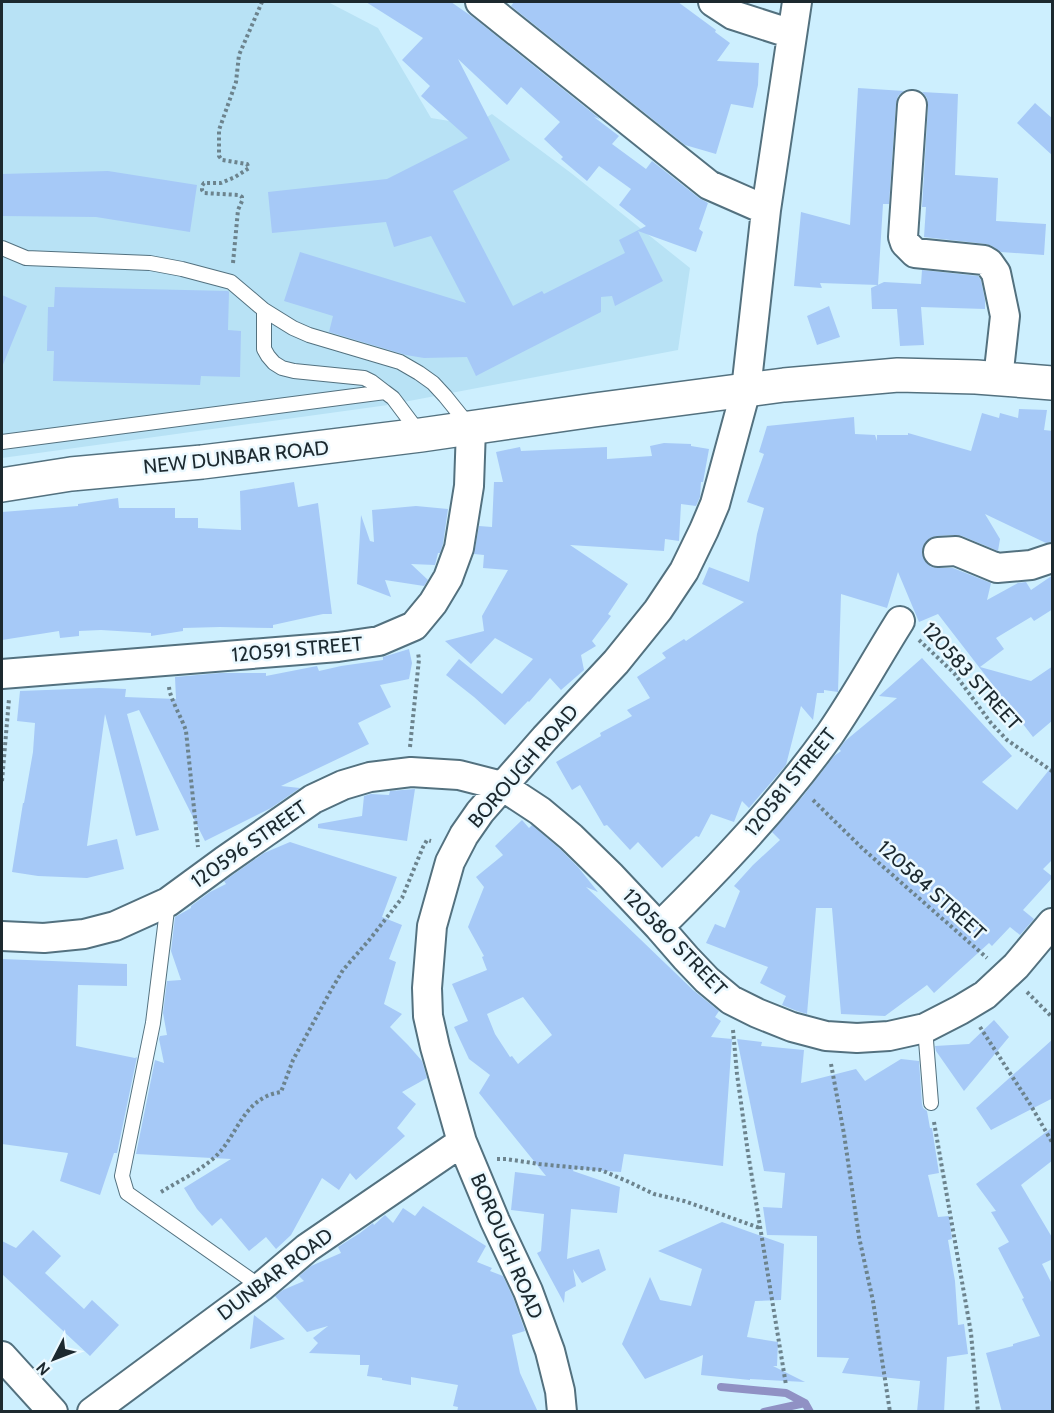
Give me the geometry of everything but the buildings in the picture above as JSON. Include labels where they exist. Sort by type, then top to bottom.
[{"type":"street","points":[[480,2],[709,185],[766,210]]},
{"type":"street","points":[[713,2],[734,15],[792,34]]},
{"type":"street","name":"BOROUGH ROAD","points":[[562,1412],[560,1391],[550,1351],[528,1291],[466,1152],[435,1047],[427,988],[432,926],[450,862],[464,835],[502,786],[616,662],[658,610],[684,571],[715,504],[746,390],[766,210],[797,2]]},
{"type":"street","points":[[912,105],[904,243],[915,253],[984,260],[993,267],[1005,316],[999,379]]},
{"type":"street","name":"NEW DUNBAR ROAD","points":[[2,484],[71,474],[202,462],[422,435],[784,384],[898,375],[1053,383]]},
{"type":"street","name":"120591 STREET","points":[[6,674],[338,647],[379,641],[414,626],[433,603],[448,578],[459,548],[469,486],[471,428]]},
{"type":"street","points":[[938,552],[956,551],[997,568],[1031,565],[1053,558]]},
{"type":"street","name":"120581 STREET","points":[[660,927],[710,877],[794,782],[831,732],[900,621]]},
{"type":"street","name":"120596 STREET","points":[[2,936],[44,938],[84,934],[115,926],[168,902],[313,799],[343,785],[370,777],[411,771],[459,775],[502,786]]},
{"type":"street","name":"120580 STREET","points":[[502,786],[540,811],[571,837],[660,927],[707,980],[731,1000],[792,1027],[826,1036],[857,1038],[889,1036],[925,1028],[985,995],[1016,966],[1053,923]]},
{"type":"street","name":"DUNBAR ROAD","points":[[92,1412],[261,1287],[307,1248],[466,1152]]},
{"type":"street","points":[[2,1356],[53,1412]]},
{"type":"lane","points":[[2,249],[26,258],[150,263],[231,282],[264,310],[293,328],[309,335],[400,362],[419,373],[433,383],[471,428]]},
{"type":"lane","points":[[264,310],[264,349],[274,363],[294,371],[364,378],[393,398],[422,435]]},
{"type":"lane","points":[[2,442],[385,392]]},
{"type":"lane","points":[[168,902],[153,1023],[122,1176],[127,1193],[261,1287]]},
{"type":"lane","points":[[925,1028],[931,1103]]},
{"type":"path","points":[[231,282],[238,210],[242,197],[204,193],[202,186],[204,183],[221,183],[249,168],[248,164],[222,160],[219,156],[219,130],[236,82],[239,56],[262,2]]},
{"type":"path","name":"120583 STREET","points":[[900,621],[954,673],[991,723],[1008,740],[1053,771]]},
{"type":"path","points":[[411,771],[410,749],[419,659],[414,626]]},
{"type":"path","points":[[166,660],[170,693],[186,731],[201,877]]},
{"type":"path","points":[[2,781],[6,674]]},
{"type":"path","name":"120584 STREET","points":[[794,782],[863,849],[1053,1017]]},
{"type":"path","points":[[142,1203],[214,1158],[226,1146],[248,1110],[267,1096],[281,1092],[293,1060],[330,992],[343,970],[402,898],[427,840],[456,852]]},
{"type":"path","points":[[731,1000],[737,1074],[786,1385]]},
{"type":"path","points":[[968,1006],[1053,1142]]},
{"type":"path","points":[[826,1036],[844,1134],[859,1237],[873,1301],[890,1412]]},
{"type":"path","points":[[931,1103],[971,1333],[978,1412]]},
{"type":"path","points":[[466,1152],[539,1164],[601,1170],[654,1194],[684,1201],[761,1228]]},
{"type":"shaded area","points":[[2,2],[328,2],[378,28],[431,118],[474,125],[492,114],[571,173],[690,268],[678,350],[388,405],[2,458]]},
{"type":"waterway","points":[[721,1387],[786,1393],[805,1403]]},
{"type":"waterway","points":[[764,1412],[805,1403],[810,1412]]}]
